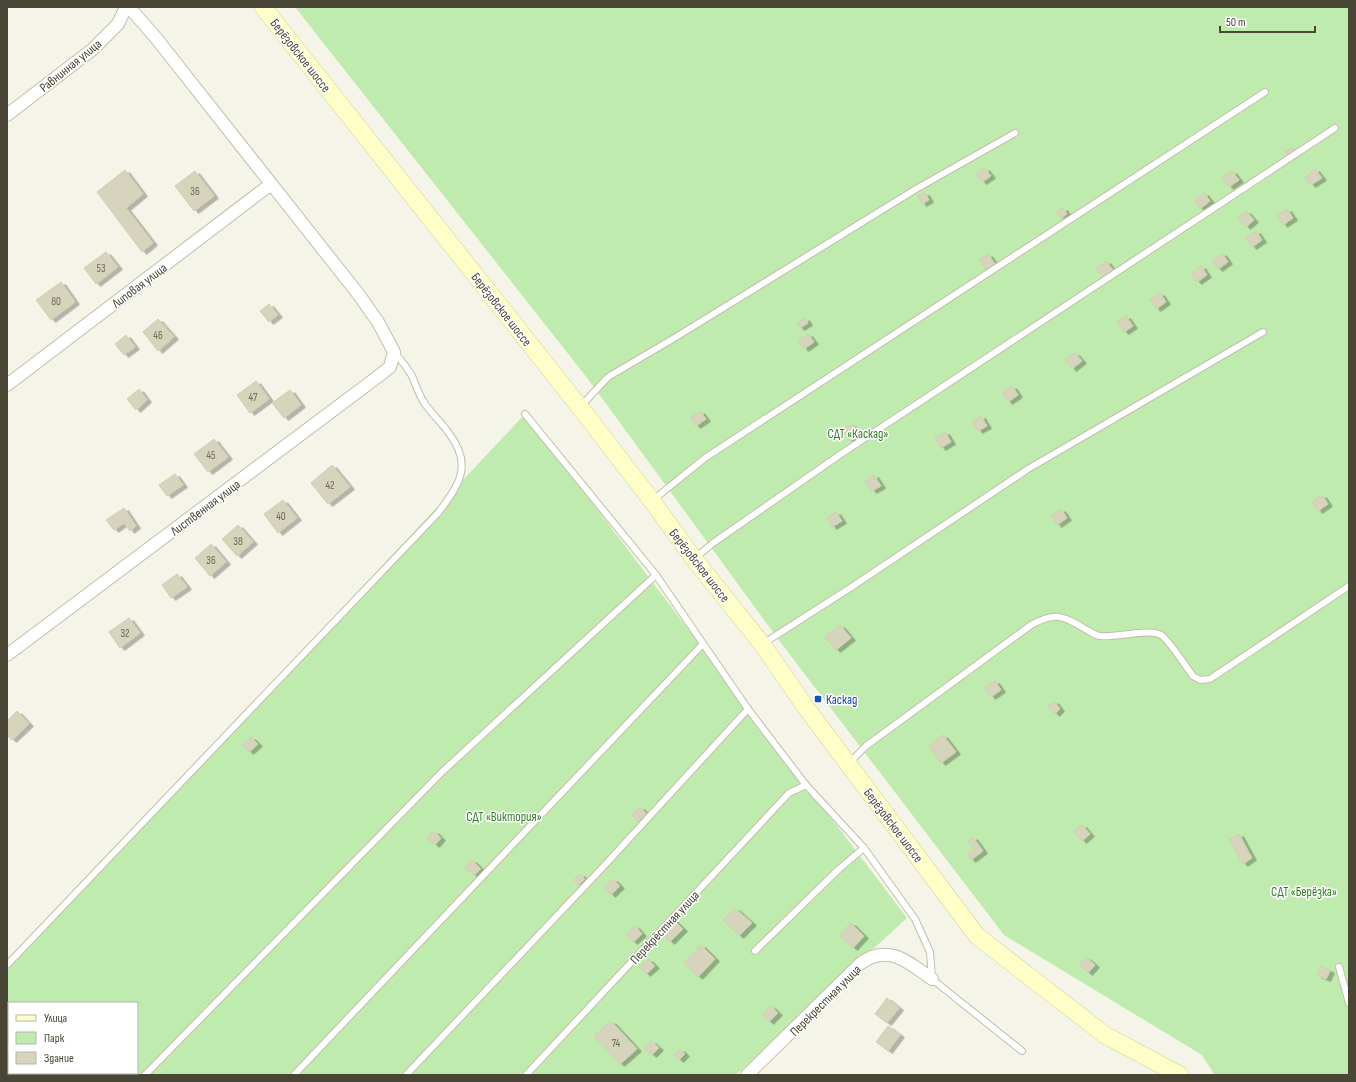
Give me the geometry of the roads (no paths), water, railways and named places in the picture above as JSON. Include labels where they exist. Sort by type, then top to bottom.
[{"type":"street","name":"Равнинная улица","points":[[7,115],[93,48],[118,24],[126,7]]},
{"type":"street","points":[[129,7],[156,38],[360,295],[378,322],[394,352]]},
{"type":"street","name":"Берёзовское шоссе","points":[[263,7],[580,407],[694,559],[762,644],[807,709],[977,936],[1105,1035],[1180,1075]]},
{"type":"street","name":"Липовая улица","points":[[7,385],[271,184]]},
{"type":"street","name":"Лиственная улица","points":[[7,655],[376,378],[390,367],[394,352]]},
{"type":"street","name":"Перекрестная улица","points":[[747,1075],[861,963],[870,956],[898,956],[932,979]]},
{"type":"lane","points":[[652,501],[705,458],[1265,92]]},
{"type":"lane","points":[[694,559],[713,544],[848,450],[1335,128]]},
{"type":"lane","points":[[580,407],[608,378],[916,189],[1015,133]]},
{"type":"lane","points":[[762,644],[850,588],[1028,469],[1263,332]]},
{"type":"lane","points":[[7,965],[432,519],[452,494],[461,475],[462,460],[458,447],[449,433],[428,409],[419,395],[412,376],[394,352]]},
{"type":"lane","points":[[525,414],[656,575],[748,709],[806,785],[864,848],[915,919],[930,952],[932,979],[1022,1051]]},
{"type":"lane","points":[[145,1075],[442,772],[656,575]]},
{"type":"lane","points":[[848,764],[866,746],[1031,625],[1044,618],[1058,616],[1071,620],[1099,636],[1151,632],[1161,634],[1193,676],[1200,680],[1210,679],[1349,586]]},
{"type":"lane","points":[[294,1075],[701,646]]},
{"type":"lane","points":[[406,1075],[748,709]]},
{"type":"lane","name":"Перекрёстная улица","points":[[526,1075],[790,793],[806,785]]},
{"type":"lane","points":[[755,951],[840,869],[864,848]]},
{"type":"lane","points":[[1339,967],[1349,1003]]},
{"type":"place","name":"Каскад","points":[[818,699]]},
{"type":"park label","name":"СДТ «Каскад»","points":[[858,433]]},
{"type":"park label","name":"СДТ «Виктория»","points":[[504,816]]},
{"type":"park label","name":"СДТ «Берёзка»","points":[[1304,891]]}]
